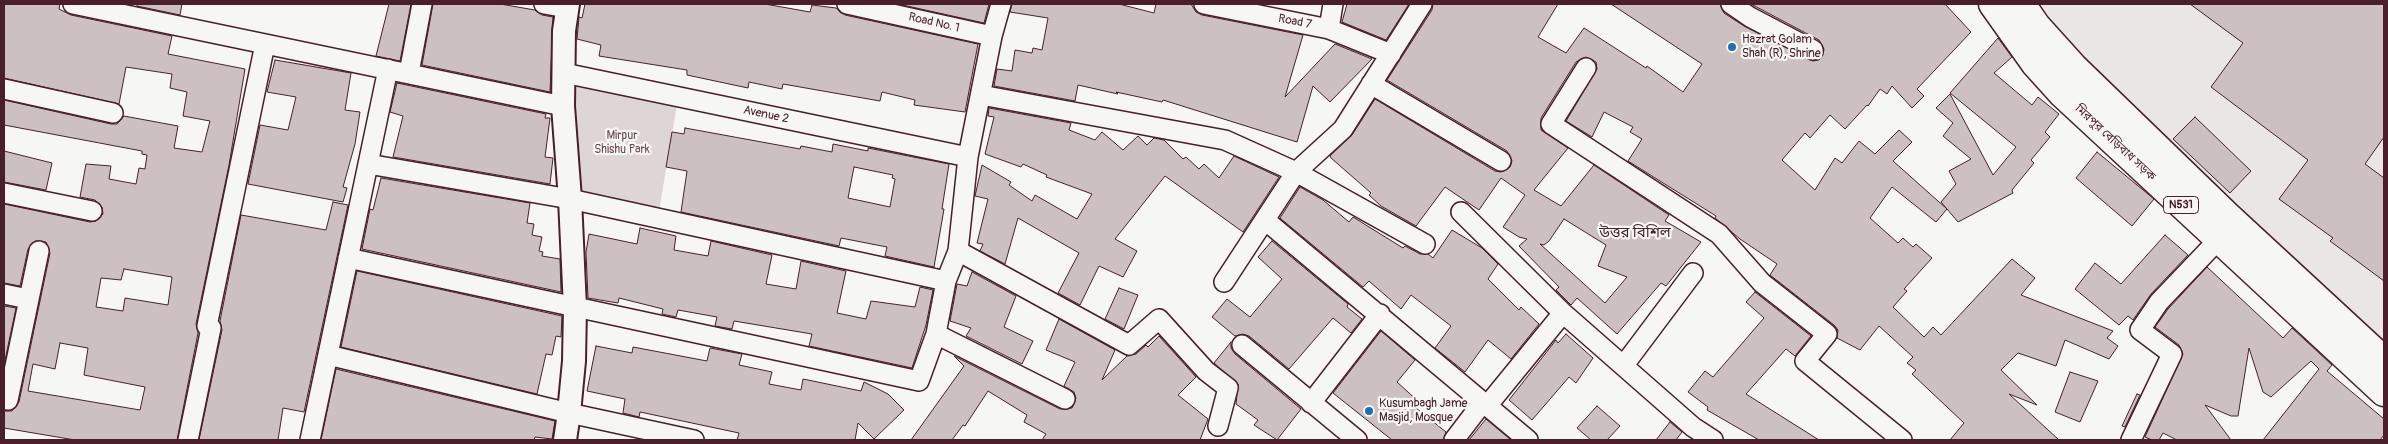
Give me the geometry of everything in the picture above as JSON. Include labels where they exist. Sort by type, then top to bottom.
[{"type":"highway","name":"মিরপুর বেড়িবাধ সড়ক","points":[[1993,4],[2035,63],[2063,94],[2384,392]]},
{"type":"highway","name":"মিরপুর বেড়িবাধ সড়ক","points":[[2021,4],[2036,26],[2073,67],[2227,216],[2384,361]]},
{"type":"street","points":[[409,74],[422,4]]},
{"type":"street","points":[[544,4],[567,6],[563,106],[575,308],[574,361],[565,440]]},
{"type":"street","name":"Road No. 1","points":[[847,4],[992,36]]},
{"type":"street","points":[[348,258],[919,381],[936,334],[946,282],[958,251],[968,157],[992,36],[1001,4]]},
{"type":"street","name":"Road 7","points":[[1204,4],[1328,29],[1391,54]]},
{"type":"street","points":[[1328,29],[1333,4]]},
{"type":"street","points":[[1224,282],[1296,172],[1343,128],[1422,4]]},
{"type":"street","points":[[1731,4],[1750,17],[1813,50]]},
{"type":"street","points":[[84,5],[563,106]]},
{"type":"street","points":[[188,440],[211,328],[207,326],[265,44]]},
{"type":"street","points":[[1586,68],[1551,124],[1719,234],[1762,283],[1827,334],[1805,361],[1902,440]]},
{"type":"street","points":[[310,440],[388,69]]},
{"type":"street","name":"Avenue 2","points":[[564,73],[968,157]]},
{"type":"street","points":[[1371,84],[1501,161]]},
{"type":"street","points":[[4,89],[114,113]]},
{"type":"street","points":[[981,95],[1226,140],[1296,172],[1425,244]]},
{"type":"street","points":[[368,164],[570,199],[946,282]]},
{"type":"street","points":[[4,193],[92,211]]},
{"type":"street","points":[[1461,212],[1563,313],[1624,365],[1688,433],[1713,440]]},
{"type":"street","points":[[1266,220],[1528,440]]},
{"type":"street","points":[[2131,440],[2172,354],[2140,330],[2159,302],[2219,240]]},
{"type":"street","points":[[4,399],[8,400],[39,251]]},
{"type":"street","points":[[958,251],[1129,345],[1159,319],[1206,371],[1228,388],[1218,426]]},
{"type":"street","points":[[1624,365],[1693,273]]},
{"type":"street","points":[[4,294],[28,299]]},
{"type":"street","points":[[1454,440],[1563,313]]},
{"type":"street","points":[[1311,403],[1380,314]]},
{"type":"street","points":[[936,334],[1065,399]]},
{"type":"street","points":[[1242,345],[1357,440]]},
{"type":"street","points":[[328,355],[569,413],[694,440]]},
{"type":"shaded area","points":[[2037,4],[2384,4],[2384,342],[2088,63]]},
{"type":"green space","name":"Mirpur Shishu Park","points":[[569,82],[677,105],[659,211],[577,193]]},
{"type":"building","points":[[4,4],[60,4],[59,9],[71,15],[172,36],[168,54],[245,69],[229,165],[196,324],[198,333],[177,440],[75,440],[4,428],[4,411],[12,411],[19,402],[50,253],[46,242],[35,241],[28,249],[20,286],[4,283],[4,204],[90,222],[96,221],[103,214],[102,207],[95,200],[80,197],[86,164],[111,166],[109,179],[136,184],[139,168],[145,169],[147,155],[142,154],[142,151],[4,125],[4,100],[111,124],[117,124],[124,116],[178,126],[174,148],[202,152],[210,121],[183,116],[187,92],[170,88],[172,74],[126,67],[119,104],[4,78]],"holes":[[[124,269],[172,277],[168,305],[125,298],[123,311],[96,307],[101,278],[121,280]],[[60,343],[88,348],[84,375],[145,387],[140,410],[28,391],[33,364],[55,369]]]},
{"type":"building","points":[[137,4],[182,4],[180,15],[137,6]]},
{"type":"building","points":[[389,4],[411,4],[400,61],[376,56]]},
{"type":"building","points":[[433,4],[500,4],[535,10],[542,15],[553,17],[550,92],[422,65]]},
{"type":"building","points":[[585,4],[765,4],[810,12],[812,5],[836,8],[845,15],[978,44],[965,112],[914,105],[915,100],[882,92],[880,101],[783,84],[782,89],[749,82],[748,88],[687,75],[687,70],[599,56],[601,45],[577,39],[579,17],[582,18]]},
{"type":"building","points":[[898,4],[989,4],[984,23]]},
{"type":"building","points":[[1012,4],[1119,4],[1154,13],[1156,4],[1191,4],[1196,12],[1202,15],[1303,35],[1285,97],[1335,44],[1372,59],[1330,102],[1313,86],[1297,142],[1163,100],[1162,102],[1078,85],[1075,101],[994,86],[997,69],[1012,71],[1015,50],[1032,53],[1033,48],[1042,50],[1048,18],[1010,12]]},
{"type":"building","points":[[1347,4],[1409,4],[1386,40],[1342,22]]},
{"type":"building","points":[[1433,4],[1558,4],[1538,37],[1566,53],[1584,28],[1646,68],[1647,66],[1683,92],[1702,64],[1611,4],[1720,4],[1724,13],[1744,26],[1813,61],[1819,60],[1823,55],[1824,49],[1819,40],[1751,4],[1945,4],[1971,32],[1917,89],[1924,96],[1912,108],[1892,86],[1887,94],[1880,89],[1868,106],[1845,129],[1830,115],[1810,138],[1805,133],[1782,160],[1815,190],[1835,158],[1842,163],[1859,141],[1875,154],[1899,130],[1912,142],[1893,161],[1947,209],[1936,222],[1892,187],[1870,218],[1898,243],[1903,238],[1913,247],[1916,244],[1932,258],[1904,289],[1907,291],[1893,307],[1924,337],[1933,327],[1941,335],[2012,259],[2035,278],[2021,295],[2113,331],[2107,338],[2118,346],[2109,359],[2065,340],[2056,366],[2018,353],[2001,370],[2037,405],[2009,394],[2059,440],[1950,440],[1964,423],[1912,374],[1916,370],[1907,363],[1913,357],[1879,326],[1860,350],[1837,338],[1838,330],[1834,325],[1770,275],[1777,264],[1740,239],[1715,218],[1716,216],[1628,161],[1642,139],[1630,132],[1633,127],[1604,112],[1592,137],[1566,121],[1597,69],[1596,62],[1586,57],[1576,62],[1541,118],[1541,130],[1568,148],[1534,190],[1561,206],[1594,165],[1669,215],[1665,221],[1701,242],[1666,286],[1661,283],[1617,334],[1577,298],[1571,305],[1556,290],[1559,287],[1519,246],[1527,239],[1519,237],[1503,227],[1525,195],[1501,178],[1479,210],[1445,187],[1416,226],[1381,206],[1369,195],[1371,193],[1331,158],[1330,156],[1352,135],[1375,99],[1495,171],[1501,172],[1510,167],[1512,161],[1507,151],[1387,80],[1432,10]],"holes":[[[1564,219],[1606,245],[1598,266],[1627,277],[1605,303],[1540,244],[1544,245],[1549,241]]]},
{"type":"building","points":[[2190,4],[2384,4],[2384,137],[2365,164],[2384,178],[2384,281],[2330,241],[2333,238],[2279,199],[2308,160],[2211,87],[2243,43]]},
{"type":"building","points":[[1998,38],[2012,57],[1994,73],[2032,105],[2038,97],[2059,114],[2045,132],[2050,137],[2031,160],[2034,163],[2012,190],[2013,193],[1958,222],[1941,202],[1956,184],[1949,171],[1971,159],[1943,136],[1953,123],[1936,108],[1950,94],[1993,175],[2016,147],[1950,93]]},
{"type":"building","points":[[275,60],[351,73],[345,110],[360,112],[355,144],[343,187],[347,188],[343,202],[248,184],[260,125],[288,130],[296,97],[267,92]]},
{"type":"building","points":[[397,83],[546,114],[545,118],[550,118],[545,157],[553,158],[550,184],[393,157],[403,116],[390,112]]},
{"type":"building","points":[[989,108],[1071,123],[1069,130],[1095,140],[1102,132],[1123,150],[1138,136],[1147,145],[1154,138],[1164,140],[1183,159],[1186,157],[1199,169],[1204,164],[1219,178],[1234,156],[1279,177],[1243,232],[1165,176],[1115,239],[1137,251],[1123,277],[1099,266],[1080,305],[1058,293],[1079,253],[1018,218],[1005,264],[980,251],[983,244],[977,243],[988,199],[975,196],[982,165],[1011,182],[1009,185],[1032,201],[1035,195],[1077,219],[1092,194],[1046,177],[1047,175],[1023,164],[1021,167],[985,154],[994,117],[988,116]]},
{"type":"building","points":[[2195,117],[2251,171],[2230,193],[2173,139]]},
{"type":"building","points":[[685,128],[800,149],[801,146],[832,152],[833,144],[868,151],[868,148],[949,164],[942,209],[944,209],[934,267],[885,256],[887,247],[841,238],[839,246],[681,212],[687,171],[666,167],[672,132],[684,134]],"holes":[[[854,167],[893,175],[892,178],[895,179],[890,207],[848,198]]]},
{"type":"building","points":[[4,151],[52,163],[46,190],[4,182]]},
{"type":"building","points":[[2097,152],[2154,199],[2132,226],[2076,178]]},
{"type":"building","points":[[381,178],[530,203],[527,223],[534,224],[532,235],[542,237],[539,251],[543,252],[542,256],[560,259],[561,292],[362,249],[370,209],[373,210]]},
{"type":"building","points":[[1300,187],[1323,200],[1349,222],[1353,217],[1403,248],[1405,246],[1420,254],[1428,254],[1433,258],[1452,230],[1482,248],[1498,264],[1488,279],[1519,310],[1521,307],[1539,324],[1511,359],[1488,340],[1465,372],[1435,348],[1451,326],[1411,295],[1401,309],[1369,281],[1363,287],[1280,218]]},
{"type":"building","points":[[333,202],[348,205],[304,412],[283,408],[278,440],[199,440],[222,330],[220,321],[241,215],[326,230]]},
{"type":"building","points":[[640,228],[676,236],[674,250],[708,256],[711,241],[772,255],[766,284],[796,289],[801,261],[846,271],[837,313],[866,319],[871,301],[915,307],[920,287],[933,290],[926,325],[912,368],[809,346],[812,334],[734,321],[732,329],[715,326],[717,317],[678,310],[676,317],[662,314],[663,309],[619,298],[618,303],[588,298],[586,252],[589,234],[637,244]]},
{"type":"building","points":[[2165,235],[2188,255],[2151,294],[2133,320],[2128,316],[2119,325],[2075,289],[2095,263],[2121,284]]},
{"type":"building","points":[[1272,241],[1348,304],[1347,307],[1362,319],[1351,333],[1333,318],[1289,369],[1249,336],[1243,334],[1235,336],[1212,317],[1227,299],[1250,317],[1282,279],[1258,257]]},
{"type":"building","points":[[2207,267],[2283,338],[2292,328],[2332,365],[2327,371],[2384,419],[2384,435],[2380,440],[2263,440],[2319,369],[2311,361],[2271,397],[2263,392],[2249,348],[2238,416],[2231,416],[2205,405],[2231,440],[2177,440],[2163,433],[2159,440],[2145,437],[2183,354],[2179,345],[2155,327],[2168,309]]},
{"type":"building","points":[[357,271],[562,316],[561,337],[556,336],[552,355],[546,354],[537,394],[341,347]]},
{"type":"building","points":[[972,272],[1016,296],[1004,327],[1033,341],[1022,364],[966,336],[971,328],[950,321],[957,284],[967,286]]},
{"type":"building","points":[[1119,288],[1138,295],[1124,329],[1105,319]]},
{"type":"building","points":[[1755,292],[1811,336],[1795,356],[1786,349],[1746,394],[1819,440],[1759,440],[1707,410],[1708,407],[1688,392],[1705,371],[1713,377],[1764,318],[1746,302]]},
{"type":"building","points":[[4,306],[16,308],[4,365]]},
{"type":"building","points":[[1059,319],[1115,350],[1102,380],[1127,356],[1136,354],[1146,345],[1148,347],[1159,336],[1196,377],[1178,395],[1208,419],[1200,440],[1042,440],[1046,434],[1024,422],[1027,415],[988,391],[965,426],[963,425],[952,440],[911,440],[964,366],[954,356],[1060,409],[1072,408],[1076,398],[1074,392],[1064,386],[1075,362],[1046,350]]},
{"type":"building","points":[[1381,331],[1415,360],[1397,382],[1420,403],[1416,408],[1446,432],[1443,440],[1392,440],[1333,393]]},
{"type":"building","points":[[1566,334],[1593,358],[1576,383],[1569,377],[1532,420],[1509,400],[1556,340],[1558,343]]},
{"type":"building","points":[[1231,342],[1231,348],[1235,354],[1301,409],[1277,440],[1254,425],[1258,420],[1236,404],[1238,384],[1214,363]]},
{"type":"building","points":[[596,346],[632,353],[633,347],[707,361],[710,348],[742,354],[739,365],[772,372],[769,384],[801,390],[803,379],[861,391],[864,382],[888,394],[904,410],[874,439],[858,423],[855,440],[737,440],[739,433],[640,412],[639,417],[623,413],[625,399],[587,391]]},
{"type":"building","points":[[336,369],[555,421],[552,439],[535,437],[534,440],[321,440]]},
{"type":"building","points":[[2070,372],[2098,381],[2080,422],[2055,412]]},
{"type":"building","points":[[2137,394],[2140,395],[2125,427],[2122,426]]},
{"type":"building","points":[[1597,406],[1620,426],[1607,440],[1591,440],[1577,428]]},
{"type":"building","points":[[1486,419],[1511,440],[1469,440]]},
{"type":"building","points":[[1670,422],[1682,432],[1676,440],[1656,440]]},
{"type":"place","name":"Hazrat Golam Shah (R), Shrine","points":[[1732,47]]},
{"type":"place","name":"Kusumbagh Jame Masjid, Mosque","points":[[1369,411]]},
{"type":"district","name":"উত্তর বিশিল","points":[[1635,233]]}]
